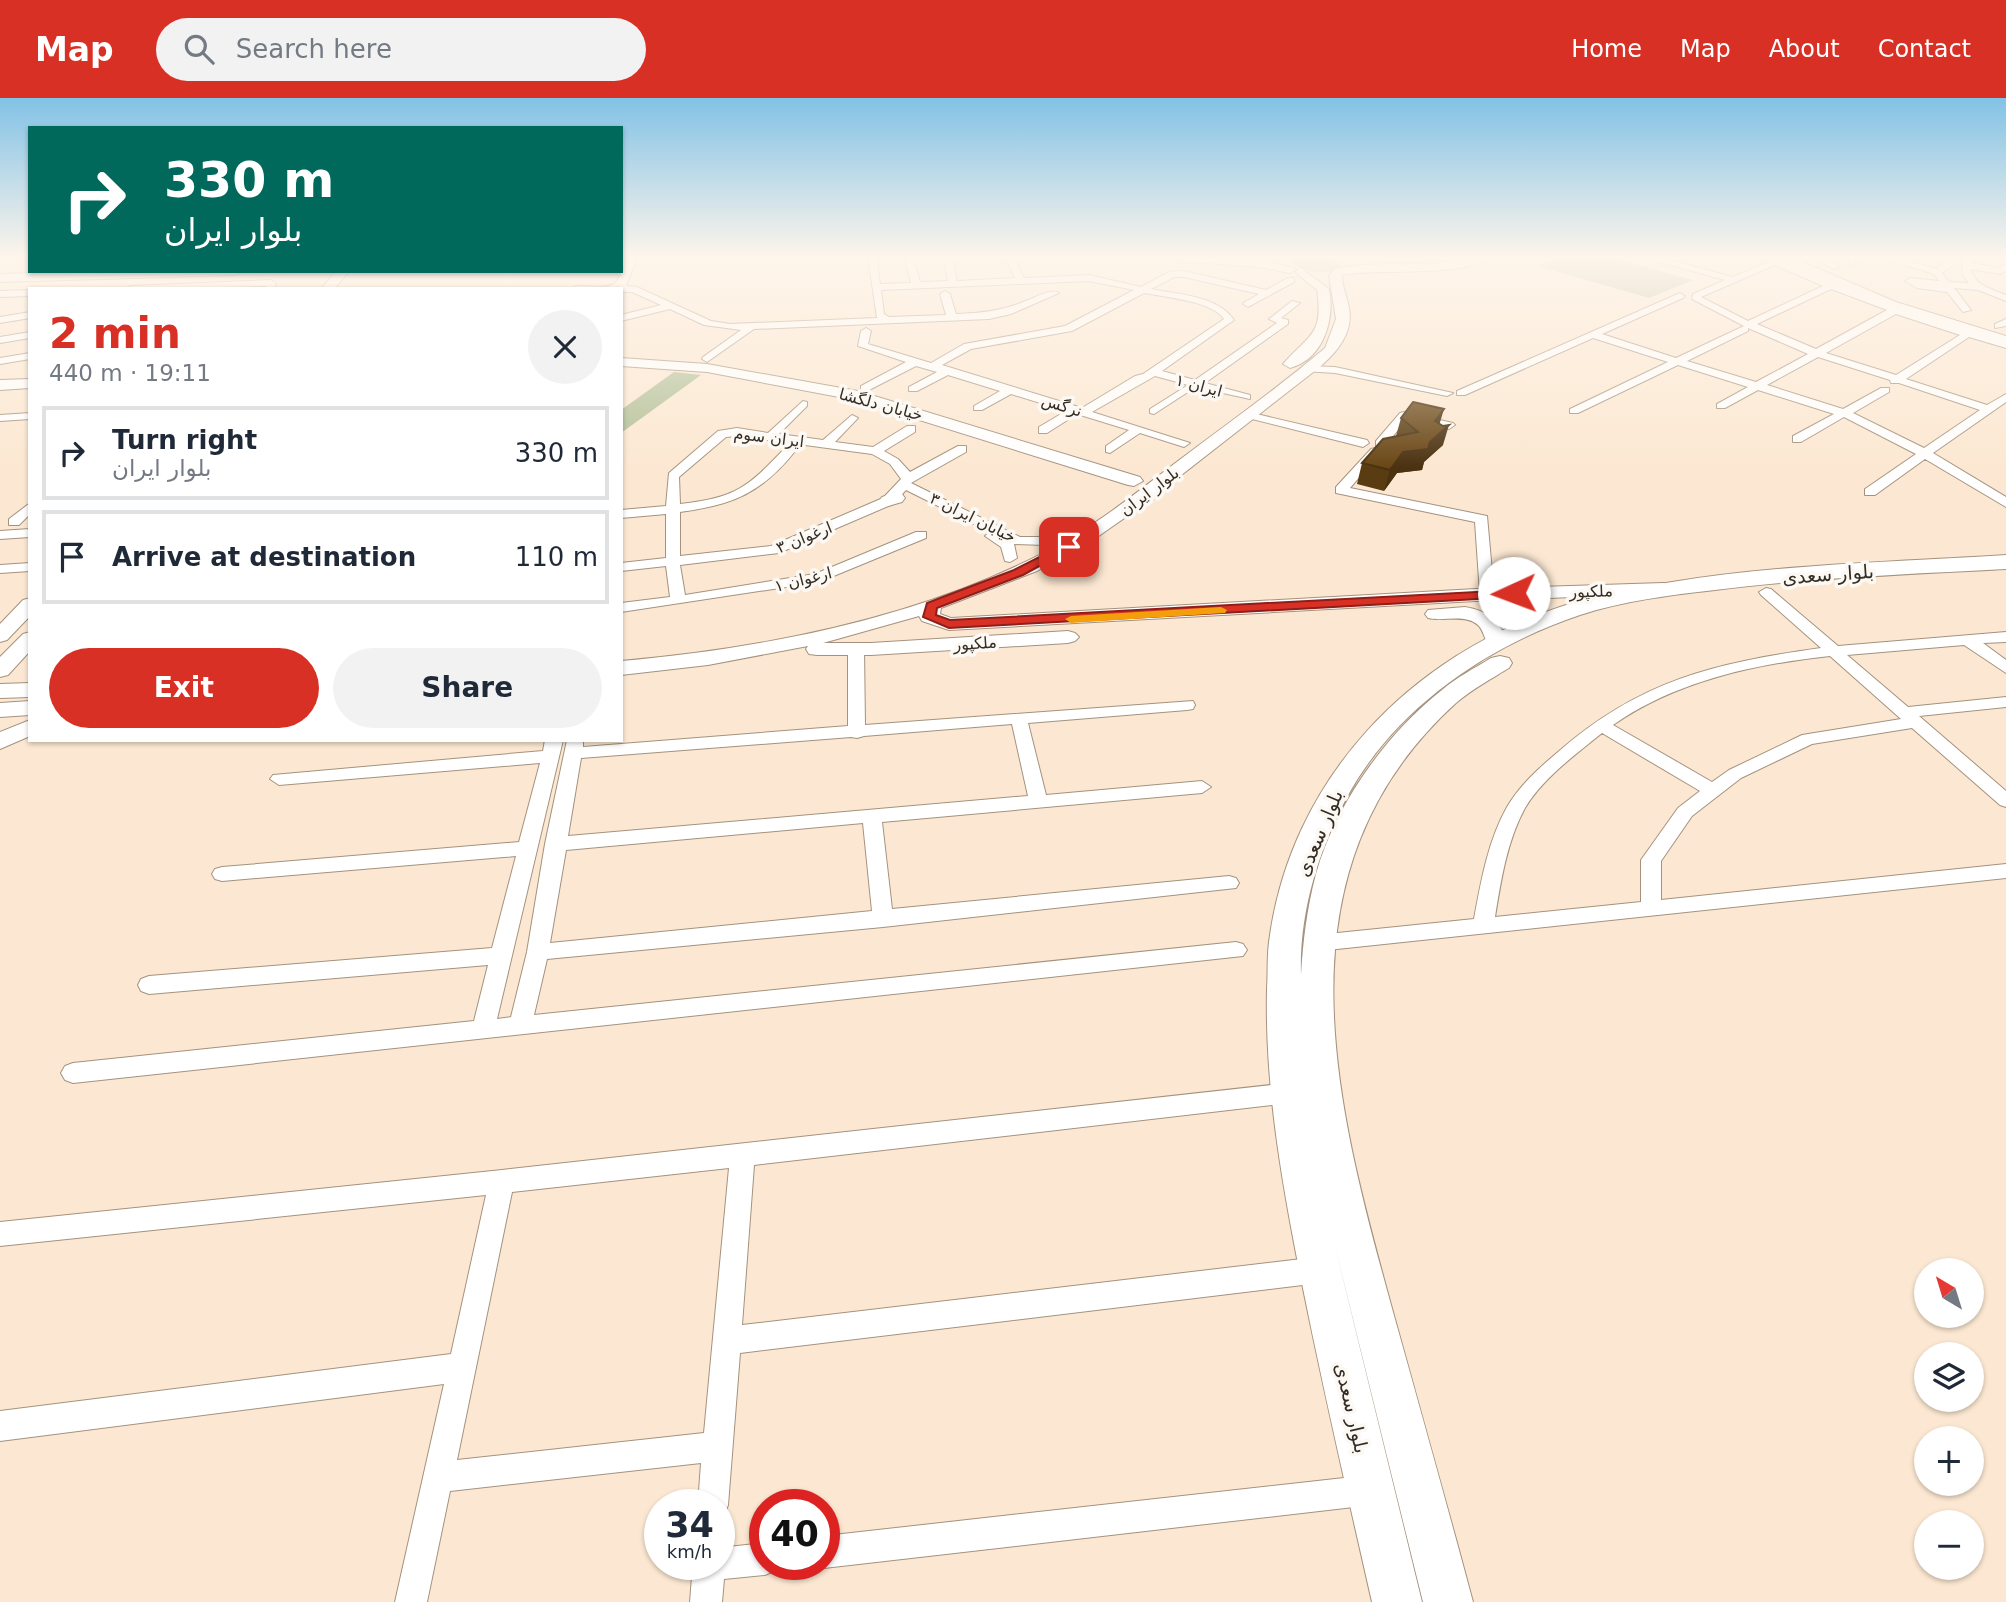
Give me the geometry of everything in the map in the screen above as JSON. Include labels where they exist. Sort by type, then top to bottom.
[{"type":"main road","name":"بلوار ایران","points":[[624,666],[678,663],[773,648],[854,629],[931,606],[1018,573],[1069,547],[1110,521],[1245,405],[1310,346],[1326,327]]},
{"type":"main road","name":"بلوار ایران","points":[[624,666],[678,647],[767,632],[844,615],[918,593],[1010,558],[1090,513],[1184,443],[1308,369],[1331,350],[1341,332],[1340,327]]},
{"type":"main road","points":[[1954,327],[2006,342]]},
{"type":"main road","points":[[0,387],[28,385]]},
{"type":"main road","name":"بلوار سعدی","points":[[1397,1602],[1319,1270],[1293,1132],[1289,1093],[1283,1017],[1285,936],[1302,864],[1329,800],[1366,744],[1426,685],[1497,642],[1586,606],[1678,588],[1759,579],[2006,562]]},
{"type":"main road","name":"بلوار سعدی","points":[[1448,1602],[1361,1270],[1331,1133],[1318,1020],[1318,943],[1332,873],[1357,810],[1391,755],[1449,696],[1518,651],[1603,618],[1694,600],[1766,592],[2006,575]]},
{"type":"main road","name":"ملکپور","points":[[931,606],[929,617],[949,624],[1487,594],[1678,588]]},
{"type":"main road","points":[[0,636],[28,606]]},
{"type":"main road","name":"ملکپور","points":[[773,648],[856,649],[1464,613],[1485,619],[1493,628],[1497,642]]},
{"type":"main road","points":[[0,670],[28,640]]},
{"type":"main road","points":[[0,691],[28,690]]},
{"type":"main road","points":[[0,710],[28,708]]},
{"type":"main road","points":[[0,741],[28,728]]},
{"type":"street","points":[[707,363],[714,327]]},
{"type":"street","points":[[707,363],[751,327]]},
{"type":"street","name":"نرگس","points":[[866,327],[863,346],[1184,443]]},
{"type":"street","points":[[912,389],[943,369],[936,364],[968,346],[1071,327]]},
{"type":"street","points":[[1043,430],[1149,375],[1207,340],[1221,327]]},
{"type":"street","points":[[1154,411],[1192,386],[1240,348],[1276,327]]},
{"type":"street","points":[[1461,393],[1610,327]]},
{"type":"street","points":[[1747,327],[1895,380],[1989,409]]},
{"type":"street","points":[[1574,411],[1747,327]]},
{"type":"street","points":[[1721,406],[1863,327]]},
{"type":"street","points":[[1895,380],[1969,332]]},
{"type":"street","points":[[5,339],[28,335]]},
{"type":"street","points":[[1593,335],[1872,424],[1924,452],[2006,503]]},
{"type":"street","points":[[0,361],[28,355]]},
{"type":"street","name":"خیابان دلگشا","points":[[623,362],[707,363],[859,396],[1134,481]]},
{"type":"street","points":[[865,388],[915,362]]},
{"type":"street","points":[[1308,369],[1335,370],[1447,393]]},
{"type":"street","name":"ایران ۱","points":[[1149,375],[1192,386],[1245,405],[1267,420],[1263,424],[1370,447]]},
{"type":"street","points":[[978,408],[1010,390]]},
{"type":"street","points":[[1797,439],[1885,390]]},
{"type":"street","points":[[1870,492],[2006,397]]},
{"type":"street","points":[[770,437],[803,404]]},
{"type":"street","points":[[1449,425],[1404,415],[1370,447],[1341,490],[1482,519],[1487,594]]},
{"type":"street","points":[[0,418],[28,416]]},
{"type":"street","points":[[825,445],[852,418]]},
{"type":"street","points":[[875,451],[911,429]]},
{"type":"street","points":[[1110,449],[1138,429]]},
{"type":"street","name":"ایران سوم","points":[[673,562],[673,476],[722,433],[737,432],[875,451]]},
{"type":"street","name":"ارغوان ۳","points":[[673,562],[774,550],[899,490],[962,449]]},
{"type":"street","points":[[623,514],[673,508],[738,495],[759,483],[790,450]]},
{"type":"street","points":[[875,451],[896,462],[899,490]]},
{"type":"street","name":"خیابان ایران ۳","points":[[899,490],[1018,541],[1044,541]]},
{"type":"street","name":"خیابان ایران ۳","points":[[899,490],[1008,545],[1010,558]]},
{"type":"street","points":[[1987,491],[2006,490]]},
{"type":"street","points":[[14,522],[28,509]]},
{"type":"street","points":[[0,535],[28,533]]},
{"type":"street","name":"ارغوان ۱","points":[[623,608],[819,578],[921,536]]},
{"type":"street","points":[[623,567],[673,562],[678,600]]},
{"type":"street","points":[[0,569],[28,567]]},
{"type":"street","points":[[1766,592],[2006,801]]},
{"type":"street","points":[[1483,925],[1493,870],[1517,806],[1559,760],[1601,725],[1650,696],[1722,670],[1836,651],[2006,637]]},
{"type":"street","points":[[1968,640],[2006,668]]},
{"type":"street","points":[[856,649],[857,733]]},
{"type":"street","points":[[1651,908],[1651,860],[1685,812],[1735,774],[1808,739],[1911,717],[2006,702]]},
{"type":"street","points":[[520,1026],[538,953],[574,747],[857,733],[1187,705]]},
{"type":"street","points":[[1019,719],[1038,801]]},
{"type":"street","points":[[1601,725],[1713,791]]},
{"type":"street","points":[[279,779],[552,748],[482,1030]]},
{"type":"street","points":[[1983,781],[2006,779]]},
{"type":"street","points":[[555,844],[1202,788]]},
{"type":"street","points":[[872,816],[883,919]]},
{"type":"street","points":[[222,874],[527,848]]},
{"type":"street","points":[[1318,943],[2006,872]]},
{"type":"street","points":[[538,953],[1229,883]]},
{"type":"street","points":[[73,1073],[1236,950]]},
{"type":"street","points":[[149,985],[501,956]]},
{"type":"street","points":[[0,1234],[502,1182],[1289,1093]]},
{"type":"street","points":[[714,1489],[742,1155]]},
{"type":"street","points":[[411,1602],[502,1182]]},
{"type":"street","points":[[725,1341],[1319,1270]]},
{"type":"street","points":[[0,1426],[462,1367]]},
{"type":"street","points":[[438,1477],[718,1446]]},
{"type":"street","points":[[840,1550],[1371,1490]]},
{"type":"street","points":[[706,1602],[708,1580]]},
{"type":"green space","points":[[674,372],[701,375],[623,432],[623,409]]},
{"type":"building","points":[[1413,402],[1444,409],[1435,421],[1443,426],[1449,425],[1430,442],[1428,449],[1403,452],[1390,470],[1362,463],[1383,439],[1418,432],[1401,418]]},
{"type":"slow traffic","points":[[1071,619],[1221,610]]},
{"type":"route","points":[[1069,547],[1018,573],[931,606],[929,617],[949,624],[1073,619],[1514,593]]}]
